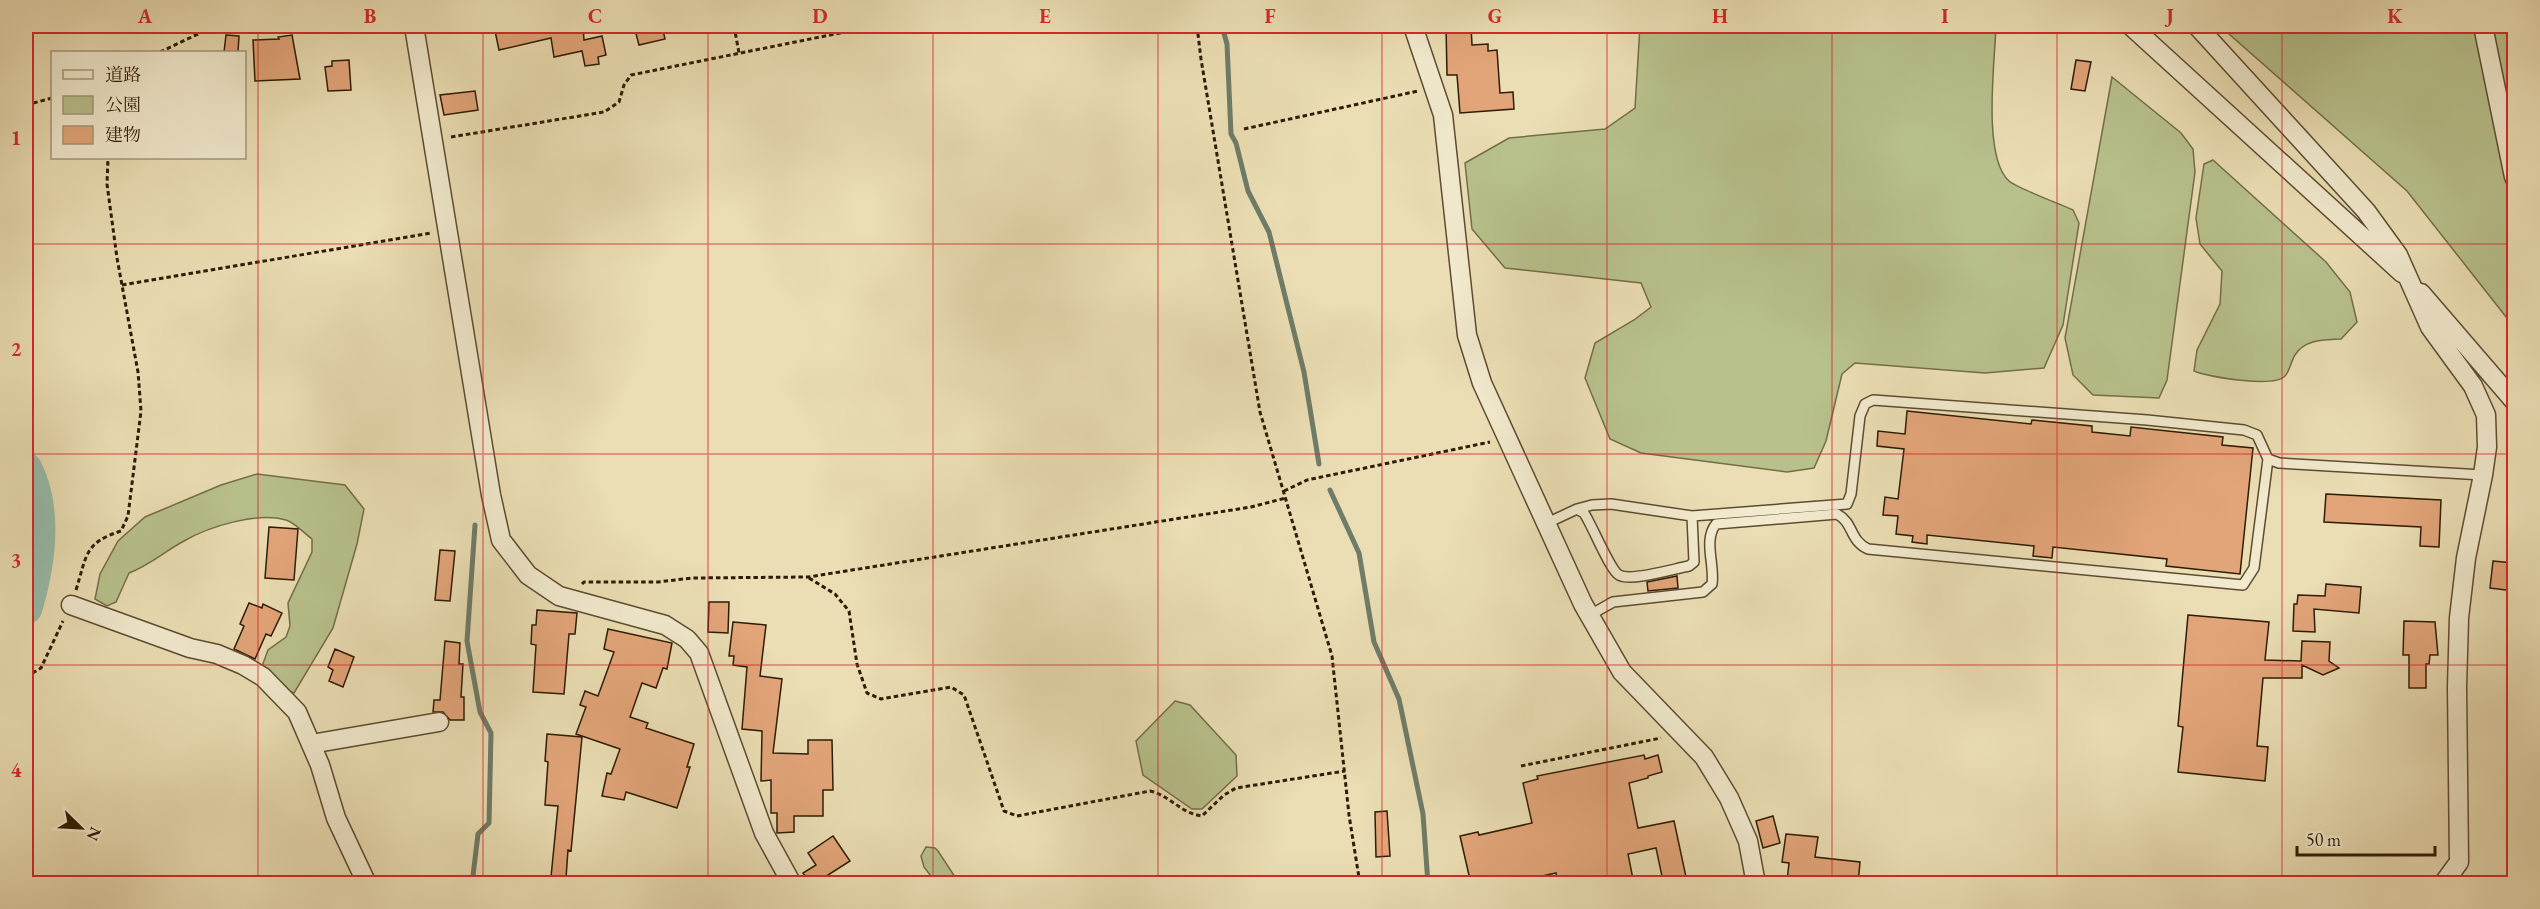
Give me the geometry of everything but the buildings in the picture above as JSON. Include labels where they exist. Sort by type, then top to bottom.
[{"type":"street","points":[[414,26],[491,495],[501,540],[528,575],[559,596],[665,626],[687,639],[699,654],[764,833],[792,884]]},
{"type":"street","points":[[1413,26],[1443,115],[1467,335],[1482,383],[1545,524],[1590,615],[1622,672],[1704,757],[1729,798],[1748,841],[1756,884]]},
{"type":"street","points":[[2131,26],[2406,276],[2514,401]]},
{"type":"street","points":[[2197,26],[2366,211],[2398,255],[2430,327],[2473,386],[2486,415],[2487,447],[2466,558],[2459,618],[2457,687],[2459,862],[2443,884]]},
{"type":"street","points":[[2484,26],[2514,177]]},
{"type":"street","points":[[71,605],[190,648],[217,654],[263,677],[297,712],[311,744],[336,818],[367,884]]},
{"type":"street","points":[[311,744],[439,722]]},
{"type":"lane","points":[[1545,524],[1577,509],[1592,505],[1611,504],[1692,516],[1847,504],[1851,494],[1860,416],[1865,404],[1873,400],[2147,420],[2244,430],[2257,435],[2268,459],[2254,568],[2243,585],[1868,549],[1858,544],[1845,519],[1837,514],[1716,524],[1710,530],[1712,584],[1702,592],[1613,602],[1590,615]]},
{"type":"lane","points":[[2268,459],[2279,464],[2483,475]]},
{"type":"lane","points":[[1577,509],[1589,520],[1611,566],[1618,575],[1630,578],[1689,567],[1695,562],[1692,516]]},
{"type":"path","points":[[162,51],[215,26]]},
{"type":"path","points":[[734,26],[739,53]]},
{"type":"path","points":[[433,140],[604,112],[619,102],[624,85],[631,75],[889,26]]},
{"type":"path","points":[[1197,26],[1260,412],[1332,656],[1360,884]]},
{"type":"path","points":[[1244,129],[1434,87]]},
{"type":"path","points":[[26,105],[51,98]]},
{"type":"path","points":[[26,678],[41,668],[71,605],[90,547],[106,536],[122,531],[128,516],[141,411],[138,372],[107,184],[108,159]]},
{"type":"path","points":[[122,285],[448,231]]},
{"type":"path","points":[[1284,491],[1307,480],[1488,443],[1505,435]]},
{"type":"path","points":[[569,598],[584,582],[808,577],[1239,509],[1286,498]]},
{"type":"path","points":[[808,577],[835,594],[849,610],[857,664],[867,693],[881,699],[951,687],[964,695],[1004,812],[1017,816],[1150,791],[1163,794],[1189,814],[1202,816],[1224,795],[1236,788],[1345,771]]},
{"type":"path","points":[[1521,766],[1661,738],[1680,732]]},
{"type":"green space","points":[[1640,26],[1996,26],[1992,107],[1995,151],[2001,169],[2009,181],[2014,184],[2073,210],[2079,223],[2063,325],[2044,368],[1985,373],[1855,363],[1842,374],[1826,441],[1814,468],[1787,472],[1641,453],[1610,439],[1585,378],[1595,343],[1651,307],[1641,283],[1505,268],[1472,229],[1465,163],[1509,138],[1605,129],[1635,108]]},
{"type":"green space","points":[[2220,26],[2514,26],[2514,327],[2407,191]]},
{"type":"green space","points":[[2112,77],[2181,133],[2193,149],[2195,172],[2167,380],[2159,398],[2093,395],[2073,375],[2065,338]]},
{"type":"green space","points":[[2213,160],[2326,262],[2350,292],[2357,322],[2341,339],[2315,341],[2304,346],[2295,355],[2287,374],[2279,379],[2241,380],[2194,371],[2197,350],[2220,304],[2222,271],[2200,244],[2196,218],[2204,164]]},
{"type":"green space","points":[[257,474],[345,485],[364,509],[357,544],[333,628],[294,693],[284,689],[261,669],[268,650],[286,637],[290,626],[288,603],[312,552],[312,539],[289,521],[274,518],[248,519],[207,530],[129,573],[116,602],[107,606],[95,599],[100,574],[118,541],[145,517],[221,485]]},
{"type":"green space","points":[[1175,701],[1190,705],[1236,755],[1237,776],[1202,809],[1192,809],[1143,775],[1136,741]]},
{"type":"green space","points":[[926,847],[935,848],[938,851],[959,883],[936,883],[924,867],[921,856]]},
{"type":"waterway","points":[[1222,26],[1227,44],[1231,134],[1236,143],[1248,191],[1269,232],[1304,372],[1319,464]]},
{"type":"waterway","points":[[26,469],[33,485],[39,520],[37,556],[26,608]]},
{"type":"waterway","points":[[1330,490],[1359,553],[1374,642],[1399,699],[1423,814],[1428,884]]},
{"type":"waterway","points":[[472,884],[478,834],[489,823],[491,733],[480,712],[467,641],[475,525]]}]
